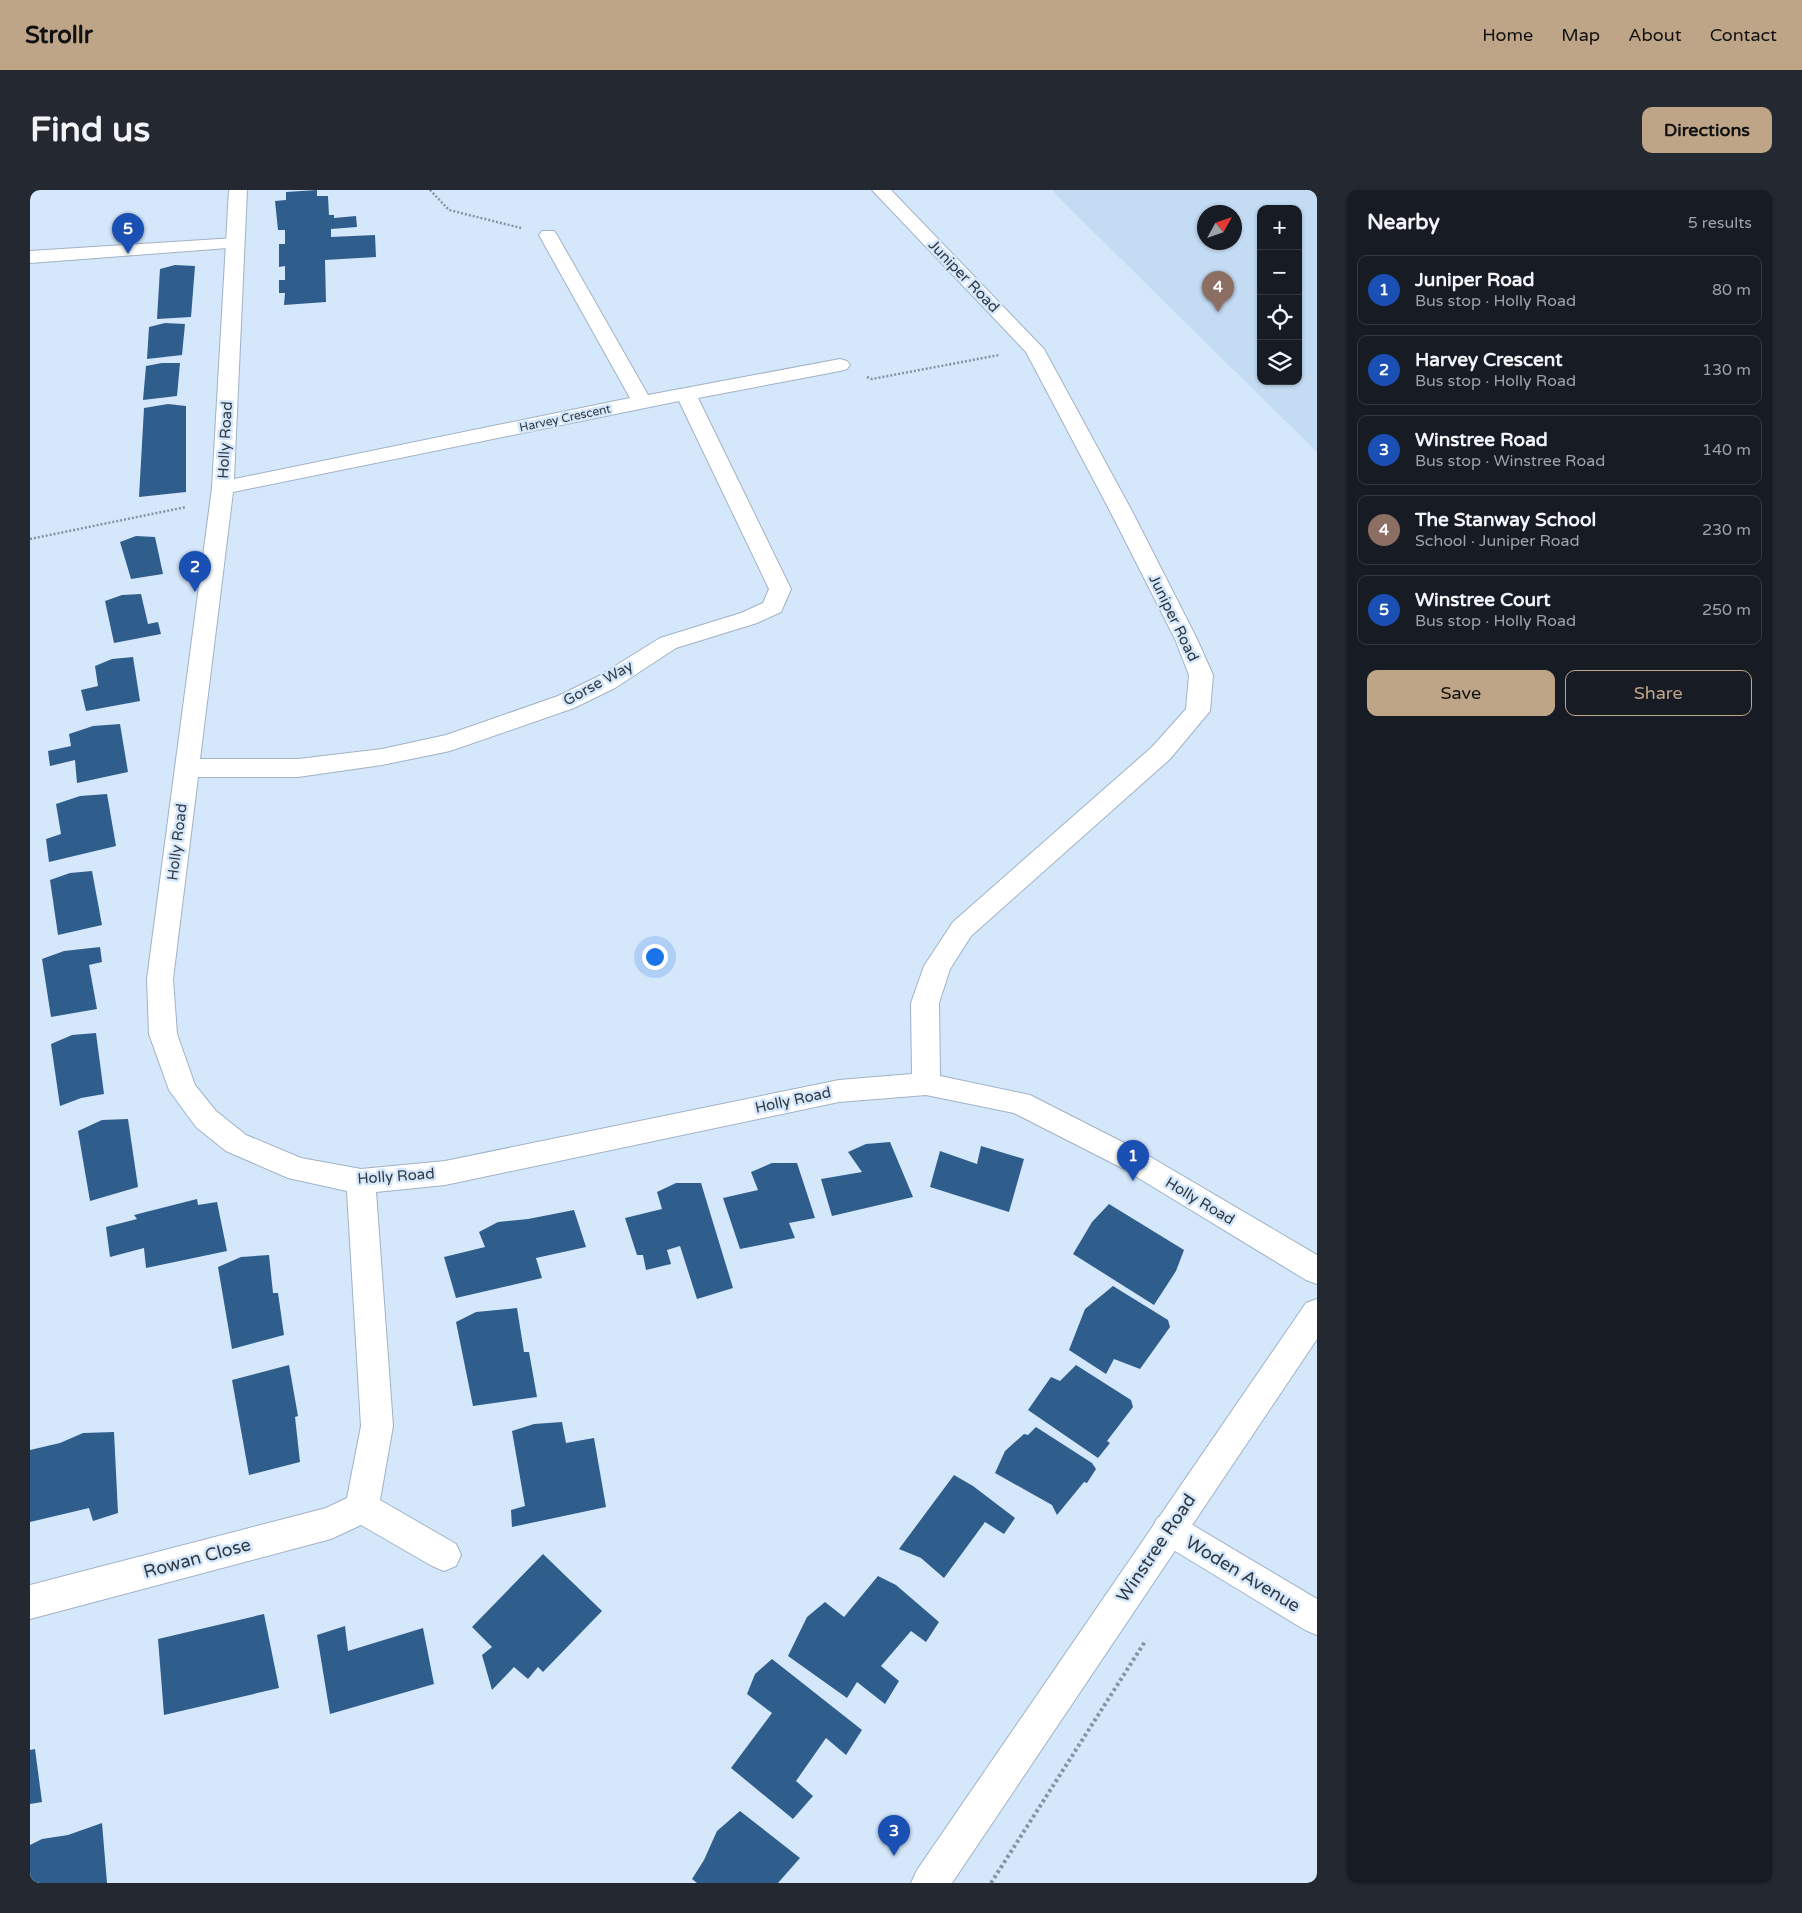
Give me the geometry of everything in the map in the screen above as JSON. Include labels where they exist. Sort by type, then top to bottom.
[{"type":"street","name":"Holly Road","points":[[238,190],[222,494],[160,979],[164,1034],[183,1090],[206,1118],[236,1143],[298,1169],[361,1181],[445,1173],[839,1090],[926,1084],[1020,1103],[1132,1160],[1317,1271]]},
{"type":"street","name":"Juniper Road","points":[[881,190],[1034,349],[1122,513],[1186,639],[1201,675],[1198,711],[1161,753],[962,929],[937,966],[925,1003],[926,1084]]},
{"type":"street","points":[[548,235],[642,402]]},
{"type":"street","points":[[30,257],[235,243]]},
{"type":"street","name":"Harvey Crescent","points":[[222,494],[642,402],[840,365]]},
{"type":"street","name":"Gorse Way","points":[[186,768],[298,768],[382,757],[450,743],[566,702],[607,682],[668,643],[749,618],[772,606],[780,589],[686,394]]},
{"type":"street","points":[[361,1181],[377,1426],[362,1508],[444,1555]]},
{"type":"street","name":"Winstree Road","points":[[930,1883],[1317,1313]]},
{"type":"street","name":"Rowan Close","points":[[30,1602],[331,1523],[362,1508]]},
{"type":"street","name":"Woden Avenue","points":[[1169,1529],[1317,1618]]},
{"type":"path","points":[[430,190],[449,210],[548,235]]},
{"type":"path","points":[[840,365],[872,379],[1034,349]]},
{"type":"path","points":[[30,539],[222,494]]},
{"type":"path","points":[[991,1883],[1150,1634]]},
{"type":"shaded area","points":[[1053,190],[1317,190],[1317,452],[1055,194]]},
{"type":"building","points":[[317,190],[317,196],[328,196],[329,215],[334,215],[334,218],[356,216],[357,227],[331,229],[331,237],[375,235],[376,257],[325,260],[326,302],[284,305],[285,293],[279,293],[279,280],[285,280],[285,266],[279,267],[279,244],[285,244],[285,230],[278,230],[275,201],[286,200],[286,192]]},
{"type":"building","points":[[175,265],[195,266],[191,317],[157,319],[160,269]]},
{"type":"building","points":[[165,323],[185,324],[182,355],[147,359],[149,327]]},
{"type":"building","points":[[162,363],[180,363],[177,396],[143,400],[146,366]]},
{"type":"building","points":[[168,404],[186,406],[186,492],[139,497],[144,408]]},
{"type":"building","points":[[136,536],[155,537],[163,574],[131,579],[120,542]]},
{"type":"building","points":[[141,594],[148,624],[158,622],[161,634],[114,643],[105,601],[122,595]]},
{"type":"building","points":[[133,657],[140,701],[86,711],[81,690],[98,686],[95,666],[112,659]]},
{"type":"building","points":[[120,724],[128,772],[77,783],[75,760],[50,766],[48,751],[71,746],[69,734],[93,726]]},
{"type":"building","points":[[107,794],[116,846],[49,862],[46,839],[61,834],[56,804],[80,796]]},
{"type":"building","points":[[92,871],[102,925],[58,935],[50,880],[70,873]]},
{"type":"building","points":[[100,947],[102,962],[89,965],[97,1009],[51,1017],[42,959],[64,951]]},
{"type":"building","points":[[96,1033],[104,1094],[81,1098],[60,1106],[51,1044],[72,1035]]},
{"type":"building","points":[[128,1119],[138,1187],[90,1201],[78,1131],[102,1120]]},
{"type":"building","points":[[890,1142],[913,1197],[832,1216],[821,1179],[862,1172],[848,1152],[866,1144]]},
{"type":"building","points":[[981,1146],[1024,1159],[1009,1212],[930,1187],[940,1151],[977,1164]]},
{"type":"building","points":[[772,1163],[797,1163],[815,1218],[789,1223],[795,1238],[740,1249],[723,1198],[758,1190],[751,1172]]},
{"type":"building","points":[[676,1183],[701,1183],[733,1288],[697,1299],[680,1246],[667,1250],[671,1264],[646,1270],[643,1255],[637,1255],[625,1218],[662,1209],[657,1192]]},
{"type":"building","points":[[197,1199],[198,1205],[217,1202],[227,1251],[146,1268],[144,1248],[110,1257],[106,1227],[137,1219],[134,1215]]},
{"type":"building","points":[[1109,1204],[1184,1250],[1176,1271],[1154,1305],[1073,1254],[1092,1222]]},
{"type":"building","points":[[574,1210],[586,1247],[536,1258],[542,1278],[456,1298],[444,1257],[485,1247],[479,1232],[498,1222],[528,1219]]},
{"type":"building","points":[[269,1255],[273,1293],[278,1293],[284,1335],[232,1349],[218,1267],[241,1257]]},
{"type":"building","points":[[1113,1286],[1168,1320],[1170,1327],[1140,1369],[1114,1359],[1106,1374],[1069,1350],[1085,1309]]},
{"type":"building","points":[[517,1308],[524,1352],[529,1352],[537,1397],[473,1406],[456,1322],[476,1312]]},
{"type":"building","points":[[289,1365],[298,1416],[295,1417],[300,1462],[249,1475],[232,1380]]},
{"type":"building","points":[[1076,1365],[1131,1400],[1133,1407],[1107,1441],[1110,1443],[1098,1458],[1028,1410],[1051,1377],[1060,1381]]},
{"type":"building","points":[[562,1422],[566,1443],[594,1438],[606,1507],[512,1527],[511,1510],[525,1506],[512,1431],[534,1424]]},
{"type":"building","points":[[1036,1427],[1092,1463],[1096,1469],[1087,1483],[1084,1482],[1057,1515],[1052,1505],[995,1473],[1005,1451],[1024,1434],[1028,1435]]},
{"type":"building","points":[[114,1432],[118,1513],[93,1521],[89,1508],[30,1522],[30,1450],[60,1443],[83,1433]]},
{"type":"building","points":[[954,1475],[973,1486],[1015,1518],[1004,1534],[985,1522],[944,1578],[921,1558],[899,1549]]},
{"type":"building","points":[[543,1554],[602,1611],[543,1672],[538,1667],[528,1679],[514,1667],[492,1690],[482,1655],[492,1647],[472,1627]]},
{"type":"building","points":[[878,1576],[896,1585],[939,1622],[926,1642],[911,1631],[881,1666],[899,1681],[885,1704],[857,1682],[847,1698],[788,1656],[807,1617],[825,1602],[844,1617]]},
{"type":"building","points":[[264,1614],[279,1688],[164,1715],[158,1639]]},
{"type":"building","points":[[345,1626],[348,1651],[423,1628],[434,1684],[330,1714],[317,1635]]},
{"type":"building","points":[[772,1659],[862,1730],[846,1755],[826,1738],[796,1781],[813,1796],[793,1819],[731,1768],[772,1713],[747,1694],[755,1674]]},
{"type":"building","points":[[35,1749],[42,1802],[30,1804],[30,1750]]},
{"type":"building","points":[[740,1811],[800,1858],[778,1883],[697,1883],[692,1879],[704,1860],[717,1831]]},
{"type":"building","points":[[102,1823],[107,1883],[30,1883],[30,1845],[42,1839],[68,1835]]},
{"type":"place","name":"Winstree Court","points":[[128,254]]},
{"type":"place","name":"The Stanway School","points":[[1218,312]]},
{"type":"place","name":"Harvey Crescent","points":[[195,592]]},
{"type":"place","name":"Juniper Road","points":[[1133,1181]]},
{"type":"place","name":"Winstree Road","points":[[894,1856]]}]
